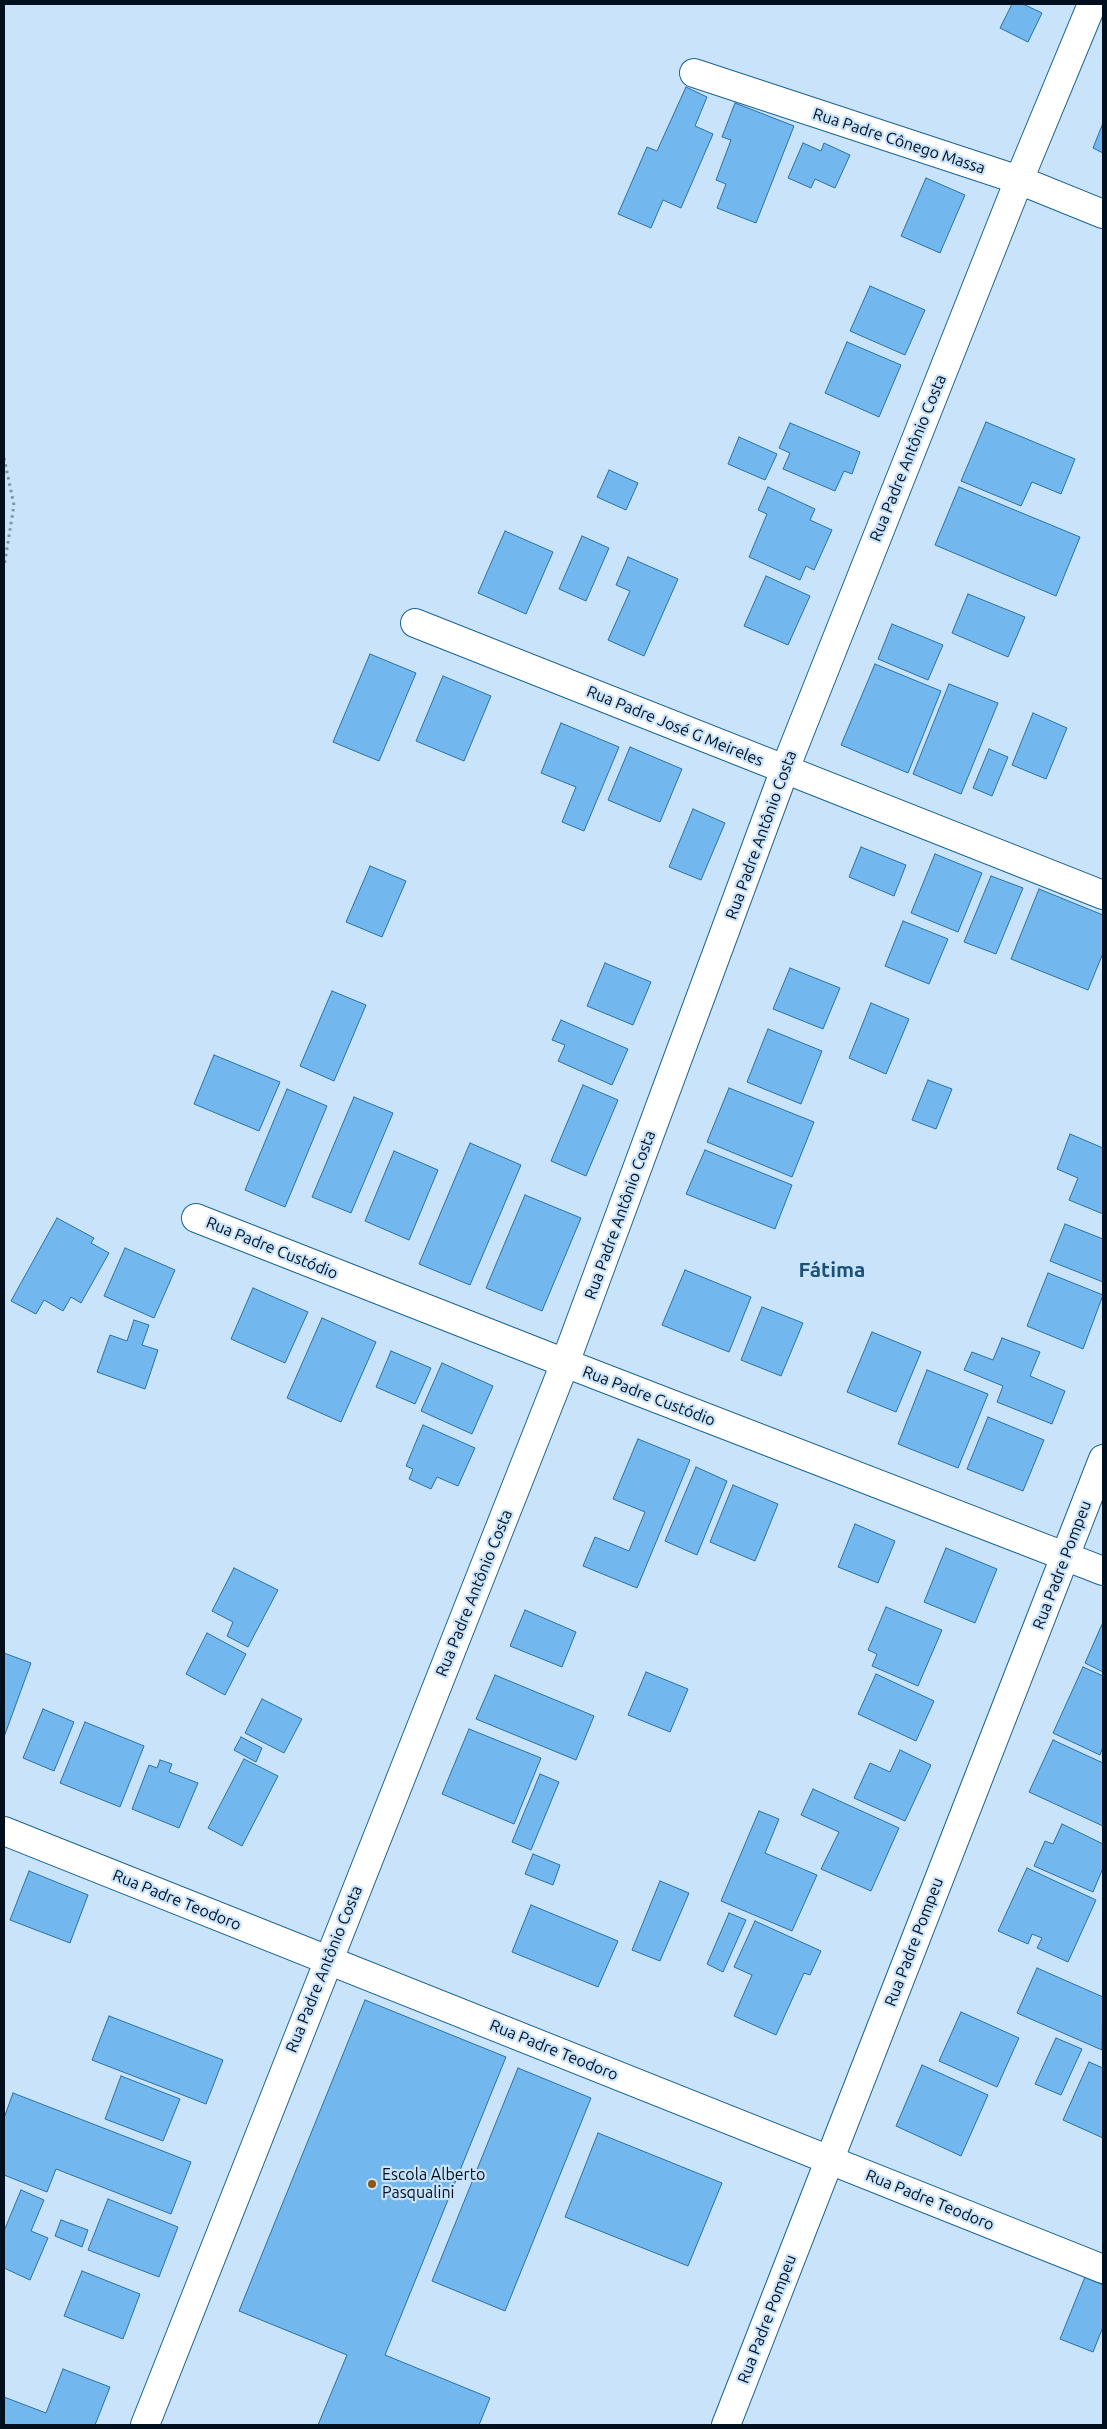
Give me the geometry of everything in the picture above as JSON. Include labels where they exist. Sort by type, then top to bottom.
[{"type":"street","name":"Rua Padre Antônio Costa","points":[[145,2425],[327,1960],[565,1363],[785,769],[1019,180],[1092,4]]},
{"type":"street","name":"Rua Padre Cônego Massa","points":[[694,73],[1019,180],[1103,214]]},
{"type":"street","name":"Rua Padre José G Meireles","points":[[415,623],[1103,895]]},
{"type":"street","name":"Rua Padre Custódio","points":[[196,1218],[1103,1571]]},
{"type":"street","name":"Rua Padre Pompeu","points":[[726,2425],[1103,1459]]},
{"type":"street","name":"Rua Padre Teodoro","points":[[4,1831],[1103,2269]]},
{"type":"path","points":[[4,458],[14,505],[4,567]]},
{"type":"building","points":[[1012,4],[1023,4],[1042,13],[1028,42],[1000,28]]},
{"type":"building","points":[[686,87],[707,97],[695,126],[713,134],[681,208],[663,200],[651,228],[618,214],[647,147],[657,151]]},
{"type":"building","points":[[735,103],[794,126],[756,223],[717,208],[726,184],[716,180],[731,140],[722,137]]},
{"type":"building","points":[[1103,123],[1103,153],[1093,148]]},
{"type":"building","points":[[803,143],[821,151],[824,143],[850,155],[835,188],[815,179],[811,188],[788,178]]},
{"type":"building","points":[[926,178],[965,195],[940,253],[901,236]]},
{"type":"building","points":[[870,286],[925,310],[905,355],[850,331]]},
{"type":"building","points":[[847,342],[901,365],[879,417],[825,393]]},
{"type":"building","points":[[986,422],[1075,459],[1061,494],[1032,482],[1021,506],[961,481]]},
{"type":"building","points":[[790,423],[860,452],[852,474],[844,471],[835,491],[783,469],[790,453],[779,448]]},
{"type":"building","points":[[739,437],[777,454],[765,480],[728,464]]},
{"type":"building","points":[[609,470],[638,483],[626,510],[597,497]]},
{"type":"building","points":[[768,487],[815,509],[810,520],[832,530],[814,570],[806,566],[800,580],[749,557],[767,514],[758,510]]},
{"type":"building","points":[[959,487],[1080,537],[1056,596],[935,545]]},
{"type":"building","points":[[505,531],[553,552],[526,614],[478,593]]},
{"type":"building","points":[[582,536],[609,548],[586,601],[559,589]]},
{"type":"building","points":[[628,557],[678,579],[644,656],[608,640],[630,591],[616,585]]},
{"type":"building","points":[[766,576],[810,596],[788,645],[744,626]]},
{"type":"building","points":[[968,594],[1025,617],[1008,657],[952,633]]},
{"type":"building","points":[[892,624],[943,645],[928,680],[878,659]]},
{"type":"building","points":[[370,654],[416,673],[379,761],[333,742]]},
{"type":"building","points":[[875,664],[941,691],[908,773],[841,745]]},
{"type":"building","points":[[443,676],[491,696],[464,761],[416,741]]},
{"type":"building","points":[[949,684],[998,703],[961,794],[913,774]]},
{"type":"building","points":[[1033,713],[1067,728],[1046,779],[1012,765]]},
{"type":"building","points":[[561,723],[619,747],[584,831],[562,822],[576,787],[541,773]]},
{"type":"building","points":[[630,747],[682,769],[660,822],[608,800]]},
{"type":"building","points":[[989,749],[1008,757],[992,796],[973,788]]},
{"type":"building","points":[[693,809],[725,823],[701,880],[669,867]]},
{"type":"building","points":[[861,847],[906,865],[894,896],[849,877]]},
{"type":"building","points":[[935,854],[982,873],[958,932],[911,913]]},
{"type":"building","points":[[370,866],[406,881],[382,937],[346,922]]},
{"type":"building","points":[[991,876],[1023,888],[996,954],[964,942]]},
{"type":"building","points":[[1039,889],[1103,915],[1103,953],[1088,990],[1011,959]]},
{"type":"building","points":[[903,921],[948,939],[929,984],[885,966]]},
{"type":"building","points":[[605,963],[651,982],[633,1025],[587,1006]]},
{"type":"building","points":[[790,968],[840,988],[823,1029],[773,1009]]},
{"type":"building","points":[[332,991],[366,1005],[334,1081],[300,1066]]},
{"type":"building","points":[[871,1003],[909,1019],[886,1074],[849,1058]]},
{"type":"building","points":[[561,1020],[628,1049],[612,1085],[558,1061],[565,1045],[552,1040]]},
{"type":"building","points":[[768,1029],[822,1051],[801,1104],[747,1082]]},
{"type":"building","points":[[214,1055],[280,1082],[259,1131],[194,1104]]},
{"type":"building","points":[[928,1080],[952,1089],[936,1129],[912,1120]]},
{"type":"building","points":[[583,1085],[618,1100],[586,1176],[551,1161]]},
{"type":"building","points":[[729,1088],[814,1122],[792,1177],[707,1142]]},
{"type":"building","points":[[287,1089],[327,1106],[285,1207],[245,1190]]},
{"type":"building","points":[[354,1097],[393,1113],[351,1213],[312,1197]]},
{"type":"building","points":[[1070,1134],[1103,1148],[1103,1214],[1069,1200],[1078,1178],[1057,1169]]},
{"type":"building","points":[[470,1143],[521,1165],[470,1285],[419,1264]]},
{"type":"building","points":[[705,1150],[792,1185],[775,1229],[686,1194]]},
{"type":"building","points":[[394,1151],[438,1170],[409,1240],[365,1221]]},
{"type":"building","points":[[525,1195],[581,1218],[542,1311],[486,1288]]},
{"type":"building","points":[[57,1218],[94,1238],[91,1243],[109,1253],[81,1303],[71,1297],[63,1311],[44,1300],[36,1314],[11,1301]]},
{"type":"building","points":[[1065,1224],[1103,1239],[1103,1282],[1050,1261]]},
{"type":"building","points":[[125,1248],[175,1270],[154,1318],[104,1296]]},
{"type":"building","points":[[685,1270],[751,1297],[729,1352],[662,1325]]},
{"type":"building","points":[[1048,1273],[1103,1295],[1083,1349],[1027,1326]]},
{"type":"building","points":[[253,1288],[308,1312],[285,1363],[231,1339]]},
{"type":"building","points":[[762,1307],[803,1323],[781,1376],[741,1360]]},
{"type":"building","points":[[322,1318],[376,1342],[341,1422],[287,1398]]},
{"type":"building","points":[[134,1320],[149,1325],[142,1345],[158,1350],[145,1389],[97,1372],[110,1335],[127,1341]]},
{"type":"building","points":[[872,1332],[921,1352],[896,1412],[847,1392]]},
{"type":"building","points":[[1002,1338],[1040,1352],[1030,1376],[1065,1391],[1052,1424],[997,1402],[1003,1386],[964,1370],[972,1352],[993,1360]]},
{"type":"building","points":[[391,1351],[431,1368],[415,1404],[376,1387]]},
{"type":"building","points":[[442,1363],[493,1386],[472,1434],[421,1411]]},
{"type":"building","points":[[927,1370],[988,1394],[958,1468],[898,1444]]},
{"type":"building","points":[[988,1417],[1044,1440],[1023,1491],[967,1469]]},
{"type":"building","points":[[423,1425],[475,1448],[458,1486],[437,1477],[431,1489],[409,1479],[413,1469],[406,1466]]},
{"type":"building","points":[[638,1439],[690,1460],[637,1588],[583,1566],[595,1537],[629,1551],[645,1512],[613,1499]]},
{"type":"building","points":[[696,1467],[727,1481],[697,1555],[665,1541]]},
{"type":"building","points":[[733,1485],[778,1504],[755,1561],[710,1542]]},
{"type":"building","points":[[855,1524],[895,1541],[878,1583],[838,1567]]},
{"type":"building","points":[[946,1548],[997,1569],[975,1623],[924,1602]]},
{"type":"building","points":[[234,1568],[278,1590],[248,1647],[227,1636],[233,1622],[212,1611]]},
{"type":"building","points":[[886,1607],[942,1630],[918,1686],[872,1666],[877,1654],[868,1650]]},
{"type":"building","points":[[525,1610],[576,1632],[562,1667],[510,1646]]},
{"type":"building","points":[[1103,1622],[1103,1672],[1085,1663]]},
{"type":"building","points":[[207,1633],[246,1654],[225,1695],[186,1674]]},
{"type":"building","points":[[4,1653],[31,1663],[4,1737]]},
{"type":"building","points":[[1083,1667],[1103,1676],[1103,1747],[1100,1755],[1053,1733]]},
{"type":"building","points":[[646,1672],[688,1689],[670,1732],[628,1715]]},
{"type":"building","points":[[876,1674],[934,1701],[916,1741],[858,1714]]},
{"type":"building","points":[[495,1675],[594,1716],[576,1760],[476,1719]]},
{"type":"building","points":[[262,1699],[302,1719],[284,1753],[245,1733]]},
{"type":"building","points":[[43,1709],[74,1722],[54,1771],[23,1758]]},
{"type":"building","points":[[85,1722],[144,1746],[120,1807],[60,1783]]},
{"type":"building","points":[[469,1729],[541,1758],[514,1824],[442,1794]]},
{"type":"building","points":[[241,1737],[262,1748],[256,1762],[234,1750]]},
{"type":"building","points":[[1053,1740],[1103,1763],[1103,1826],[1029,1792]]},
{"type":"building","points":[[900,1750],[931,1765],[905,1821],[854,1798],[870,1763],[890,1772]]},
{"type":"building","points":[[244,1759],[278,1776],[242,1846],[208,1828]]},
{"type":"building","points":[[160,1760],[172,1764],[169,1772],[198,1783],[179,1828],[132,1809],[149,1765],[157,1768]]},
{"type":"building","points":[[540,1774],[559,1782],[531,1850],[512,1842]]},
{"type":"building","points":[[813,1789],[899,1828],[871,1891],[821,1869],[839,1832],[801,1815]]},
{"type":"building","points":[[759,1811],[779,1819],[765,1853],[817,1875],[792,1931],[721,1901]]},
{"type":"building","points":[[1062,1824],[1103,1844],[1103,1868],[1093,1892],[1034,1866],[1045,1841],[1053,1844]]},
{"type":"building","points":[[533,1854],[560,1865],[553,1885],[525,1874]]},
{"type":"building","points":[[1027,1868],[1096,1900],[1068,1962],[1037,1948],[1042,1938],[1032,1934],[1028,1944],[998,1931]]},
{"type":"building","points":[[29,1871],[88,1895],[70,1943],[10,1920]]},
{"type":"building","points":[[660,1881],[689,1893],[660,1961],[632,1950]]},
{"type":"building","points":[[531,1905],[618,1941],[598,1987],[512,1952]]},
{"type":"building","points":[[729,1913],[746,1920],[723,1972],[707,1964]]},
{"type":"building","points":[[755,1921],[821,1951],[810,1975],[804,1973],[776,2035],[734,2016],[752,1975],[734,1967]]},
{"type":"building","points":[[1037,1968],[1103,1997],[1102,2050],[1017,2013]]},
{"type":"building","name":"Escola Alberto Pasqualini","points":[[365,2000],[506,2057],[385,2355],[490,2398],[479,2425],[318,2425],[347,2355],[239,2311]]},
{"type":"building","points":[[961,2012],[1019,2038],[997,2087],[939,2061]]},
{"type":"building","points":[[109,2016],[223,2060],[206,2104],[92,2060]]},
{"type":"building","points":[[1056,2038],[1082,2049],[1061,2095],[1035,2084]]},
{"type":"building","points":[[1089,2062],[1103,2068],[1103,2138],[1063,2120]]},
{"type":"building","points":[[922,2065],[988,2095],[961,2156],[896,2126]]},
{"type":"building","points":[[518,2068],[591,2098],[505,2311],[432,2281]]},
{"type":"building","points":[[121,2076],[180,2099],[163,2141],[105,2119]]},
{"type":"building","points":[[13,2093],[191,2162],[171,2214],[56,2169],[47,2192],[4,2175],[4,2118]]},
{"type":"building","points":[[598,2133],[722,2183],[688,2266],[565,2217]]},
{"type":"building","points":[[21,2190],[44,2200],[31,2231],[48,2238],[30,2280],[4,2268],[4,2231]]},
{"type":"building","points":[[108,2199],[178,2227],[159,2277],[88,2250]]},
{"type":"building","points":[[61,2220],[88,2230],[82,2247],[55,2236]]},
{"type":"building","points":[[82,2271],[140,2294],[123,2339],[64,2316]]},
{"type":"building","points":[[1085,2277],[1103,2285],[1103,2327],[1093,2352],[1060,2339]]},
{"type":"building","points":[[63,2369],[110,2387],[95,2425],[4,2425],[4,2397],[46,2413]]},
{"type":"place","name":"Escola Alberto Pasqualini","points":[[372,2184]]},
{"type":"district","name":"Fátima","points":[[832,1270]]}]
